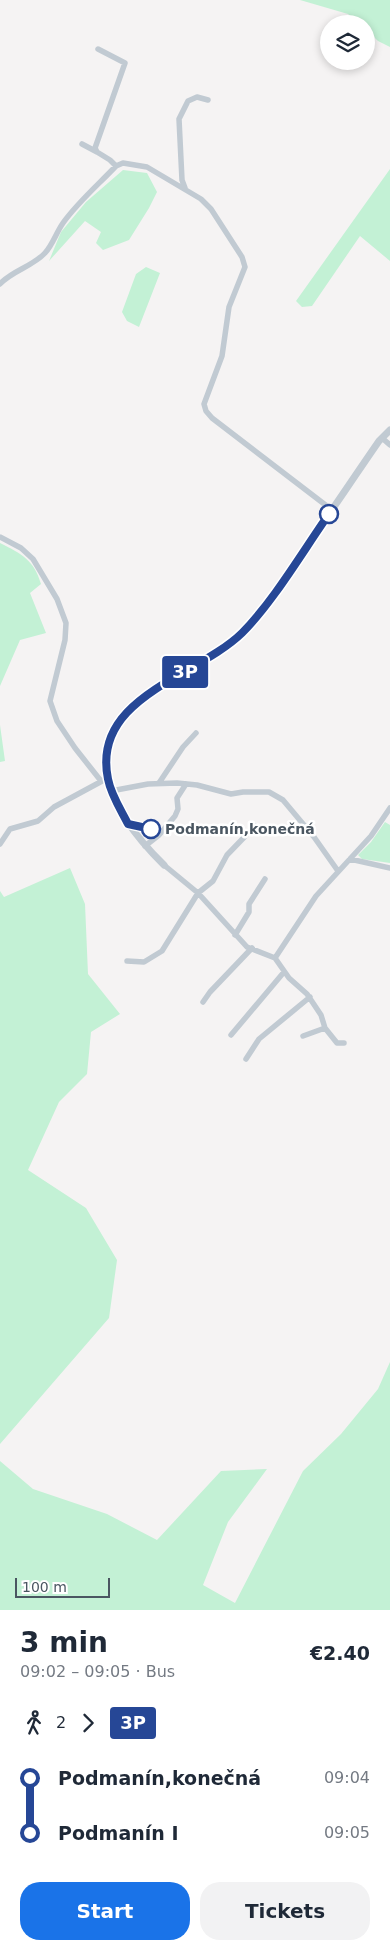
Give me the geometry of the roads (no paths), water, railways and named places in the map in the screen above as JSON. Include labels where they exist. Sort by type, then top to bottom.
[{"type":"street","points":[[97,152],[96,144],[125,63],[98,49]]},
{"type":"street","points":[[184,188],[179,119],[188,100],[198,97],[208,100]]},
{"type":"street","points":[[82,144],[110,160],[116,166]]},
{"type":"street","points":[[0,284],[10,274],[44,254],[67,218],[116,166],[123,163],[146,167],[201,199],[211,208],[242,257],[245,267],[229,307],[222,356],[204,404],[206,411],[212,418],[332,510]]},
{"type":"street","points":[[104,780],[107,751],[111,735],[118,723],[142,699],[219,651],[241,633],[276,590],[382,438],[390,430]]},
{"type":"street","points":[[382,438],[390,445]]},
{"type":"street","points":[[0,537],[21,548],[33,559],[57,598],[66,623],[65,640],[50,701],[57,721],[75,748],[104,780],[128,824],[145,846],[164,865],[198,893],[235,934],[252,948],[275,958],[289,978],[310,997],[321,1015],[325,1028],[337,1043],[344,1043]]},
{"type":"street","points":[[159,783],[183,747],[196,733]]},
{"type":"street","points":[[0,844],[10,829],[38,821],[54,807],[104,780]]},
{"type":"street","points":[[111,791],[159,783],[186,784],[231,794],[269,792],[283,800],[314,836],[338,871]]},
{"type":"street","points":[[145,846],[159,835],[175,816],[178,809],[177,798],[186,784]]},
{"type":"street","points":[[275,958],[316,896],[371,836],[390,808]]},
{"type":"street","points":[[128,824],[149,828],[159,835]]},
{"type":"street","points":[[127,961],[144,962],[162,951],[198,893],[213,881],[227,855],[255,826]]},
{"type":"street","points":[[350,859],[390,868]]},
{"type":"street","points":[[235,934],[248,912],[249,904],[265,879]]},
{"type":"street","points":[[203,1002],[210,992],[252,948]]},
{"type":"street","points":[[231,1035],[284,972]]},
{"type":"street","points":[[246,1059],[259,1038],[310,997]]},
{"type":"street","points":[[303,1036],[325,1028]]},
{"type":"place","name":"Podmanín,konečná","points":[[151,829]]}]
